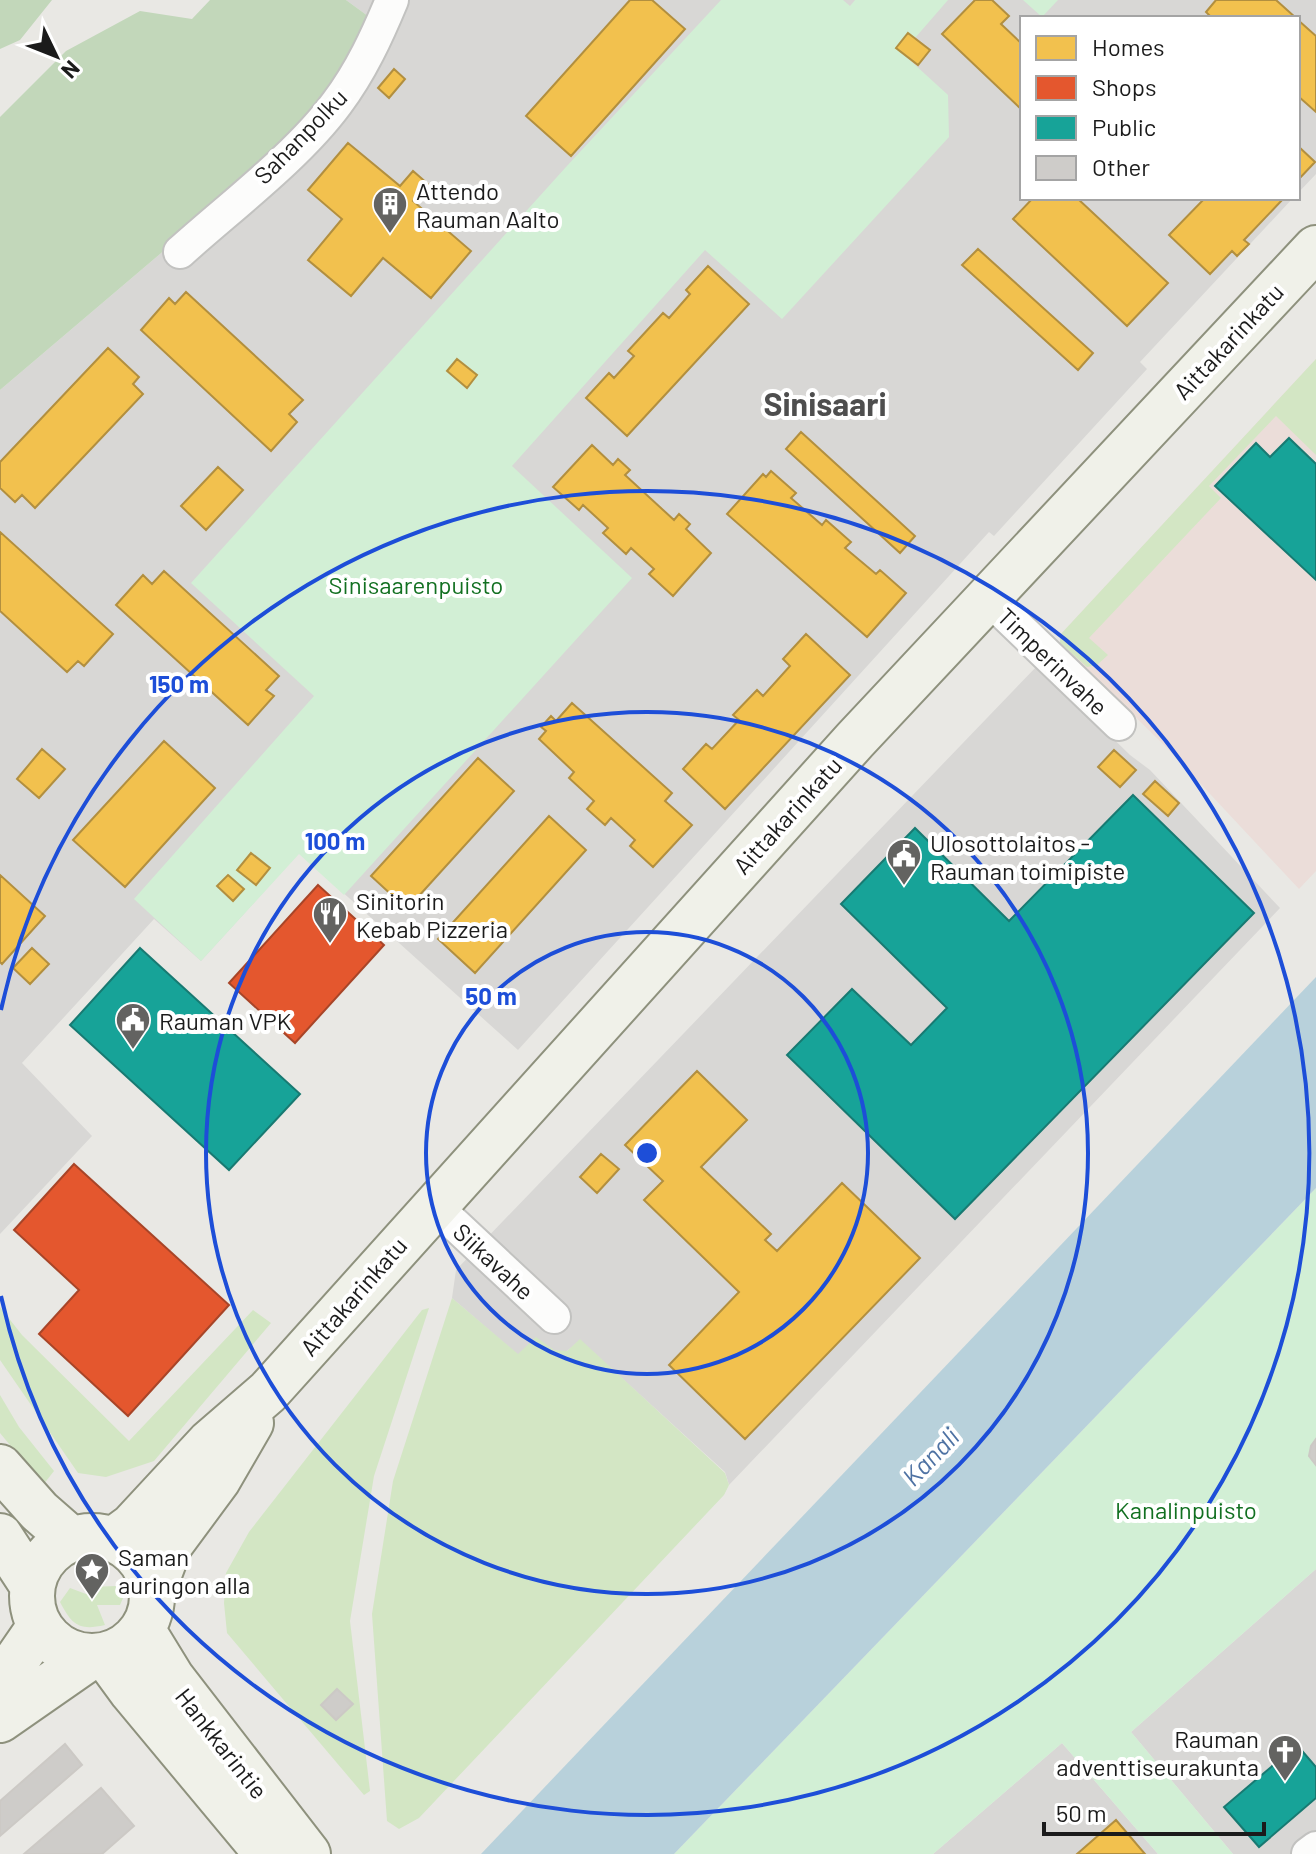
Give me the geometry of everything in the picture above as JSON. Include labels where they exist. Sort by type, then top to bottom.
[{"type":"main road","name":"Aittakarinkatu","points":[[113,1540],[132,1526],[209,1443],[268,1392],[855,740],[1316,248]]},
{"type":"main road","name":"Aittakarinkatu","points":[[147,1611],[170,1545],[218,1480],[268,1392]]},
{"type":"main road","points":[[0,1467],[39,1511],[71,1539]]},
{"type":"main road","points":[[0,1684],[36,1605],[42,1562],[56,1547],[71,1539],[91,1535],[113,1540],[134,1553],[146,1570],[147,1611],[127,1645],[99,1655],[0,1720]]},
{"type":"main road","points":[[0,1536],[36,1605],[47,1637],[61,1648],[80,1655],[99,1655]]},
{"type":"main road","name":"Hankkarintie","points":[[147,1611],[172,1678],[308,1854]]},
{"type":"main road","name":"Hankkarintie","points":[[99,1655],[267,1854]]},
{"type":"street","name":"Sahanpolku","points":[[180,252],[300,144],[336,104],[369,55],[392,0]]},
{"type":"street","name":"Timperinvahe","points":[[988,598],[1119,724]]},
{"type":"street","name":"Siikavahe","points":[[434,1205],[554,1317]]},
{"type":"street","points":[[1308,1854],[1316,1848]]},
{"type":"shaded area","points":[[346,0],[1316,0],[1316,174],[1300,191],[1300,16],[1020,16],[1020,200],[1291,200],[1140,362],[1147,369],[994,536],[989,532],[518,1050],[299,853],[201,961],[154,919],[22,1063],[92,1136],[0,1234],[0,390],[312,121],[372,19]]},
{"type":"shaded area","points":[[1316,359],[1316,871],[1299,889],[1168,749],[1060,643],[1060,635]]},
{"type":"shaded area","points":[[1038,665],[1130,755],[1150,770],[1280,908],[729,1485],[725,1472],[580,1340],[567,1351],[518,1355],[452,1298],[456,1270]]},
{"type":"shaded area","points":[[1316,1569],[1316,1854],[1233,1854],[1131,1732]]},
{"type":"shaded area","points":[[1062,1743],[1158,1854],[933,1854]]},
{"type":"green space","points":[[0,0],[52,0],[20,40],[0,49]]},
{"type":"green space","points":[[210,0],[346,0],[372,19],[312,121],[0,390],[0,117],[66,51],[140,11],[192,19]]},
{"type":"green space","name":"Sinisaarenpuisto","points":[[721,0],[843,0],[850,6],[855,0],[948,0],[902,53],[948,95],[949,137],[782,319],[705,250],[512,466],[632,578],[344,895],[299,854],[201,961],[134,899],[314,696],[191,583]]},
{"type":"green space","points":[[1023,0],[1058,0],[1041,16]]},
{"type":"green space","points":[[1316,359],[1316,455],[1276,416],[1209,486],[1221,498],[1089,638],[1108,655],[1097,665],[1087,667],[1060,643],[1060,635]]},
{"type":"green space","name":"Kanalinpuisto","points":[[1316,1188],[1316,1569],[1131,1732],[1233,1854],[1158,1854],[1062,1743],[933,1854],[674,1854]]},
{"type":"green space","points":[[452,1298],[518,1354],[536,1337],[554,1350],[567,1351],[580,1339],[725,1473],[729,1485],[724,1495],[419,1818],[399,1829],[387,1821],[372,1614],[393,1481]]},
{"type":"green space","points":[[0,1307],[22,1335],[129,1441],[253,1310],[271,1323],[154,1461],[106,1477],[78,1473],[0,1360]]},
{"type":"green space","points":[[429,1308],[374,1476],[350,1621],[370,1791],[364,1795],[227,1633],[224,1603],[226,1573],[249,1532],[422,1310]]},
{"type":"green space","points":[[0,1395],[19,1427],[54,1471],[43,1485],[0,1433]]},
{"type":"green space","points":[[116,1586],[123,1598],[120,1605],[97,1605],[105,1625],[89,1627],[77,1624],[60,1602],[70,1588],[86,1594],[89,1587]]},
{"type":"water","name":"Kanali","points":[[1316,977],[1316,1188],[674,1854],[481,1854]]},
{"type":"building: Homes","points":[[630,0],[652,0],[685,29],[571,156],[526,116]]},
{"type":"building: Homes","points":[[975,0],[992,0],[1009,16],[1001,24],[1020,42],[1020,108],[942,34]]},
{"type":"building: Homes","points":[[1216,0],[1276,0],[1294,16],[1210,16],[1206,12]]},
{"type":"building: Homes","points":[[1300,22],[1316,36],[1316,112],[1300,98]]},
{"type":"building: Homes","points":[[908,33],[930,50],[918,65],[896,48]]},
{"type":"building: Homes","points":[[394,69],[405,79],[389,98],[378,88]]},
{"type":"building: Homes","name":"Attendo Rauman Aalto","points":[[348,143],[400,186],[413,171],[428,184],[413,201],[471,251],[431,298],[383,258],[351,296],[308,260],[342,219],[308,190]]},
{"type":"building: Homes","points":[[1300,148],[1315,162],[1300,178]]},
{"type":"building: Homes","points":[[1031,200],[1079,200],[1168,283],[1127,326],[1013,219]]},
{"type":"building: Homes","points":[[1203,200],[1282,200],[1244,240],[1249,244],[1237,256],[1232,251],[1210,274],[1169,235]]},
{"type":"building: Homes","points":[[978,249],[1093,353],[1078,370],[962,265]]},
{"type":"building: Homes","points":[[708,266],[749,304],[627,436],[586,398],[609,373],[614,378],[634,356],[628,351],[663,313],[669,318],[690,294],[686,290]]},
{"type":"building: Homes","points":[[186,292],[303,400],[289,414],[297,422],[271,451],[141,330],[169,298],[175,304]]},
{"type":"building: Homes","points":[[108,348],[139,377],[133,384],[143,394],[35,508],[22,495],[15,502],[0,488],[0,462]]},
{"type":"building: Homes","points":[[457,359],[477,375],[467,388],[447,371]]},
{"type":"building: Homes","points":[[801,432],[915,536],[900,553],[786,449]]},
{"type":"building: Homes","points":[[592,445],[613,465],[618,459],[630,470],[625,475],[674,520],[679,514],[690,524],[686,529],[711,553],[673,596],[649,574],[654,569],[631,548],[626,554],[603,533],[608,528],[583,505],[579,510],[553,487]]},
{"type":"building: Homes","points":[[218,467],[243,490],[206,530],[181,506]]},
{"type":"building: Homes","points":[[771,471],[796,493],[791,498],[822,525],[826,520],[851,542],[845,548],[876,574],[880,570],[906,593],[867,637],[727,514],[763,474],[766,477]]},
{"type":"building: Homes","points":[[0,532],[113,634],[84,666],[78,661],[67,672],[0,611]]},
{"type":"building: Homes","points":[[164,571],[279,676],[266,690],[274,696],[248,725],[116,605],[143,575],[152,584]]},
{"type":"building: Homes","points":[[806,634],[850,675],[725,809],[683,769],[706,744],[712,749],[739,720],[733,715],[757,690],[763,696],[790,666],[783,659]]},
{"type":"building: Homes","points":[[572,703],[672,793],[665,801],[692,825],[653,867],[630,846],[635,840],[611,818],[605,825],[587,809],[594,801],[569,778],[574,772],[539,739],[546,731],[541,727],[551,716],[556,721]]},
{"type":"building: Homes","points":[[164,741],[215,788],[125,887],[73,840]]},
{"type":"building: Homes","points":[[42,749],[65,769],[39,798],[17,779]]},
{"type":"building: Homes","points":[[1114,750],[1136,770],[1120,787],[1098,767]]},
{"type":"building: Homes","points":[[478,758],[514,791],[407,909],[371,876]]},
{"type":"building: Homes","points":[[1155,781],[1179,803],[1168,816],[1143,794]]},
{"type":"building: Homes","points":[[549,816],[586,850],[475,973],[438,939]]},
{"type":"building: Homes","points":[[251,853],[270,868],[256,885],[237,870]]},
{"type":"building: Homes","points":[[0,875],[45,916],[2,964],[0,962]]},
{"type":"building: Homes","points":[[228,875],[244,889],[233,901],[217,886]]},
{"type":"building: Homes","points":[[32,948],[49,964],[30,984],[13,968]]},
{"type":"building: Homes","points":[[697,1071],[747,1120],[701,1167],[771,1234],[765,1240],[777,1251],[842,1183],[920,1258],[745,1439],[669,1365],[739,1292],[644,1200],[663,1181],[625,1145]]},
{"type":"building: Homes","points":[[601,1154],[619,1169],[597,1193],[580,1177]]},
{"type":"building: Homes","points":[[1116,1820],[1145,1854],[1077,1854]]},
{"type":"building: Shops","points":[[318,885],[384,945],[295,1043],[229,983]]},
{"type":"building: Shops","points":[[74,1164],[229,1305],[128,1416],[39,1334],[79,1290],[14,1230]]},
{"type":"building: Public","points":[[1289,438],[1316,464],[1316,580],[1215,486],[1256,443],[1270,457]]},
{"type":"building: Public","points":[[1133,795],[1254,913],[955,1219],[787,1055],[852,989],[911,1045],[947,1008],[841,904],[915,828],[1009,921]]},
{"type":"building: Public","points":[[140,948],[300,1094],[229,1170],[70,1025]]},
{"type":"building: Public","name":"Rauman adventtiseurakunta","points":[[1297,1745],[1316,1767],[1316,1798],[1259,1847],[1224,1807]]},
{"type":"building: Other","points":[[1316,1439],[1316,1465],[1309,1456]]},
{"type":"building: Other","points":[[337,1689],[353,1704],[336,1720],[321,1705]]},
{"type":"building: Other","points":[[65,1744],[82,1765],[0,1836],[0,1801]]},
{"type":"building: Other","points":[[101,1788],[134,1826],[102,1854],[24,1854]]},
{"type":"place","name":"Attendo Rauman Aalto","points":[[390,235]]},
{"type":"place","name":"Ulosottolaitos - Rauman toimipiste","points":[[904,887]]},
{"type":"place","name":"Sinitorin Kebab Pizzeria","points":[[330,945]]},
{"type":"place","name":"Rauman VPK","points":[[133,1051]]},
{"type":"place","name":"Saman auringon alla","points":[[92,1601]]},
{"type":"place","name":"Rauman adventtiseurakunta","points":[[1285,1783]]},
{"type":"district","name":"Sinisaari","points":[[825,403]]}]
